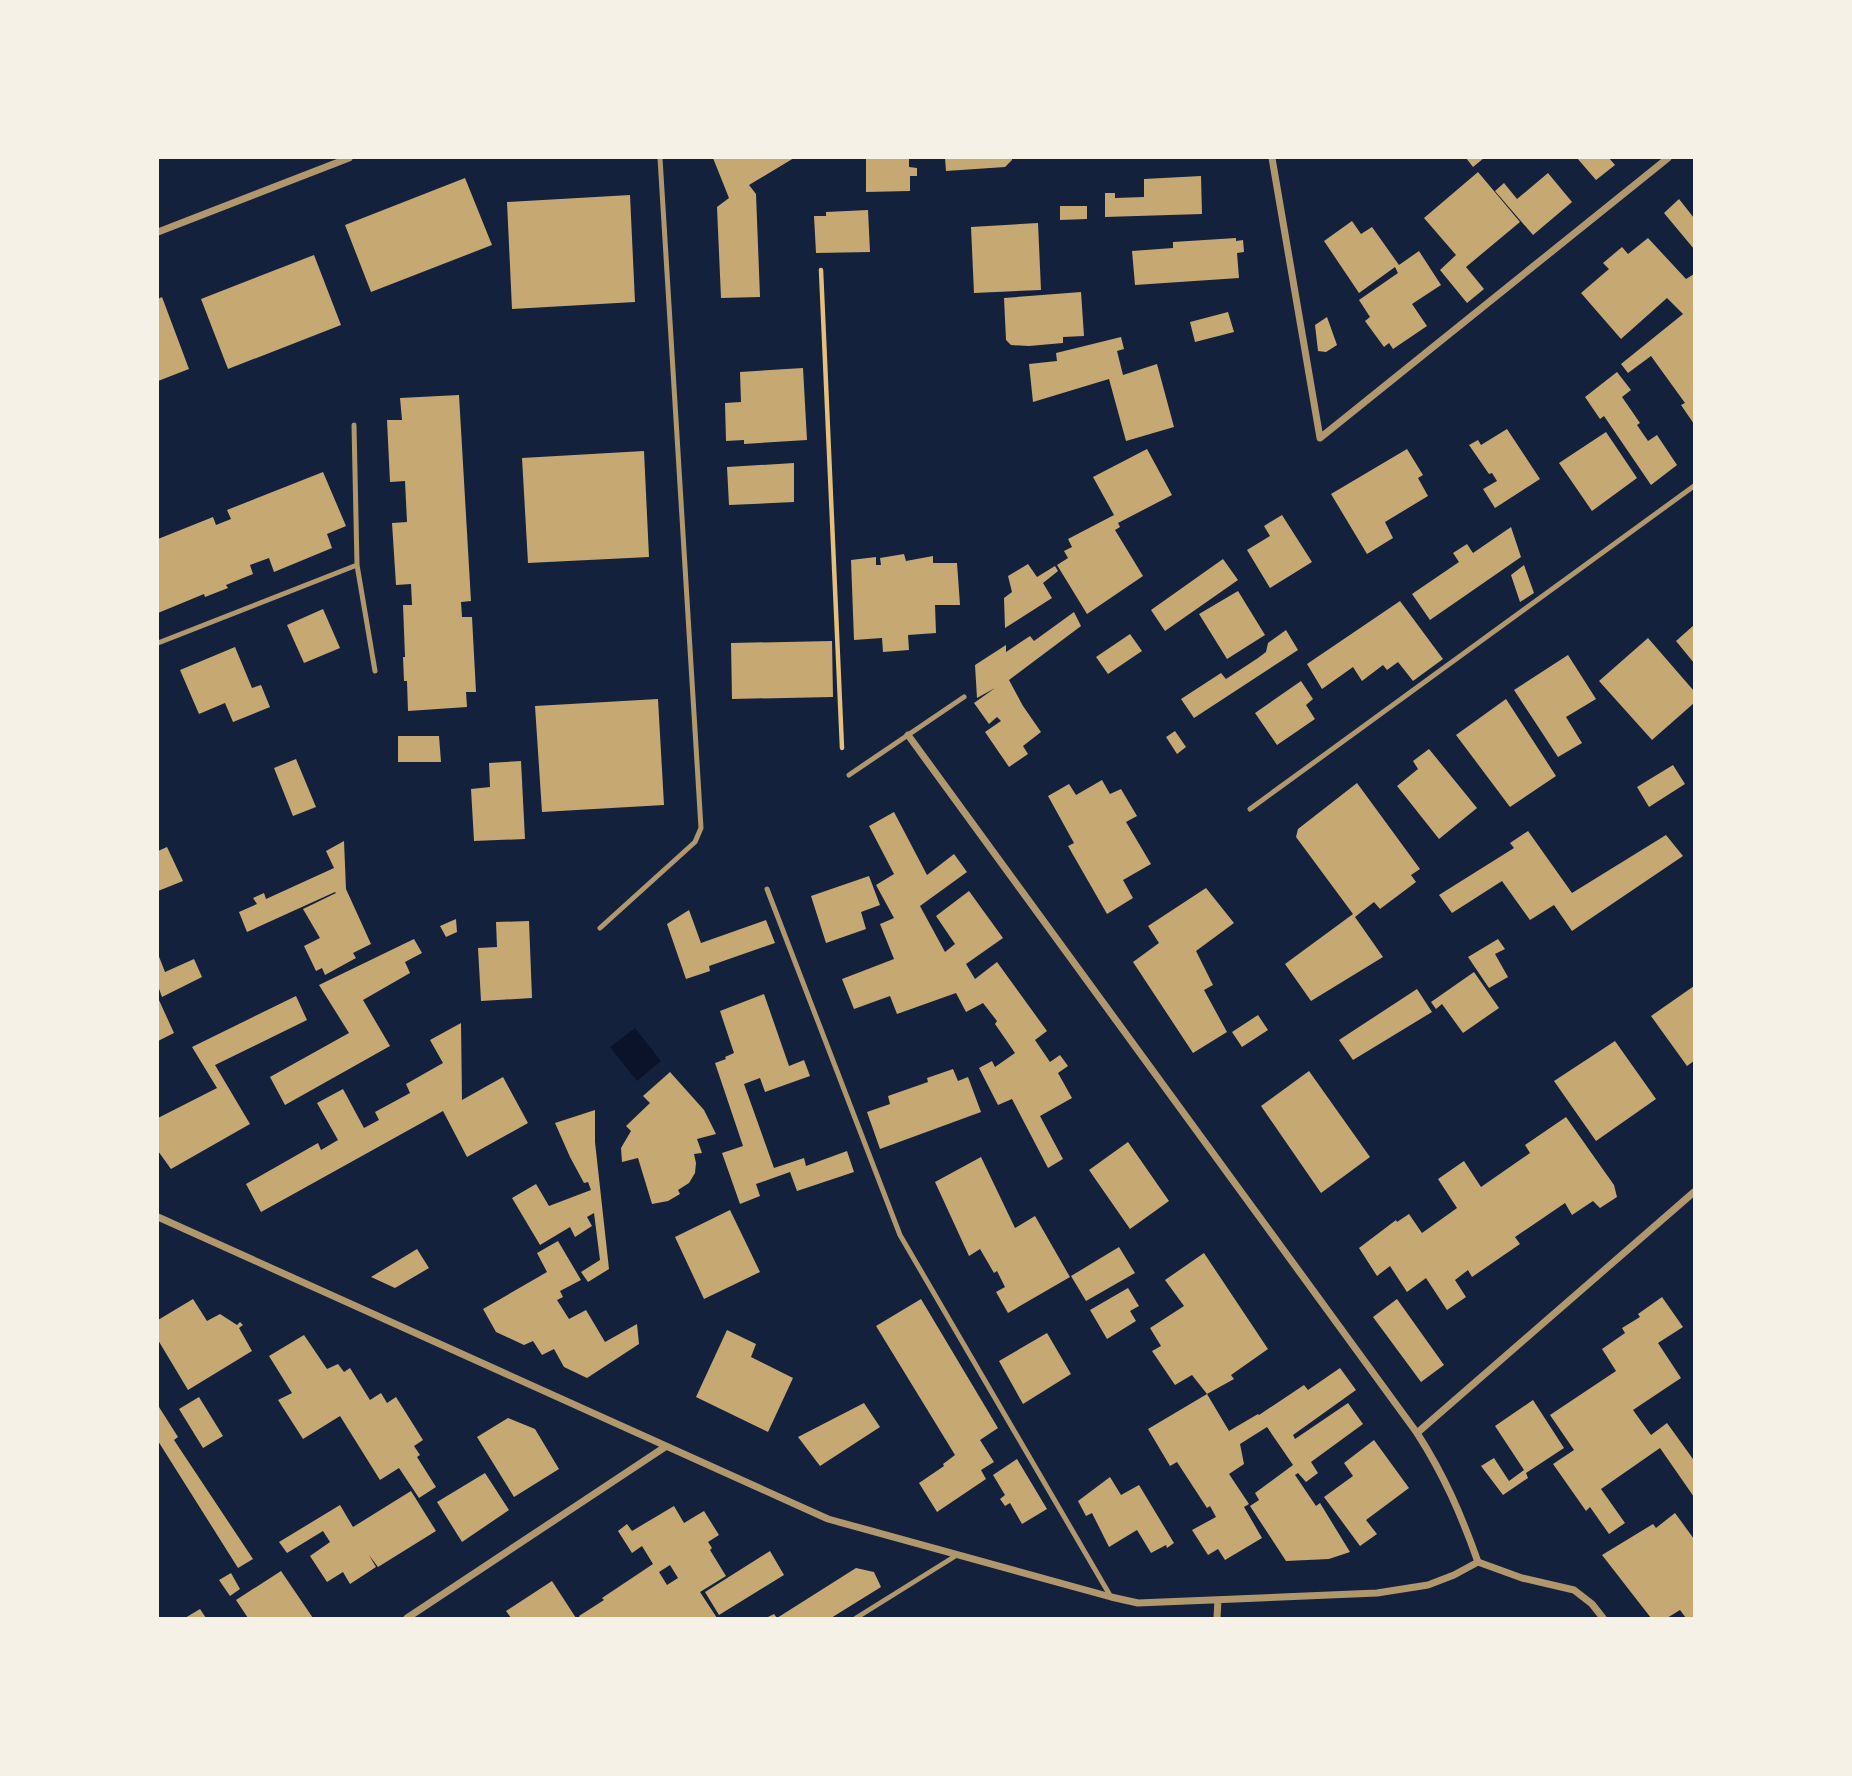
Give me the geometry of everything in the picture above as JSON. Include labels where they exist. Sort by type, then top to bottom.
[{"type":"street","points":[[158,232],[349,158]]},
{"type":"street","points":[[1272,158],[1320,438],[1668,158]]},
{"type":"street","points":[[908,735],[1418,1433],[1441,1469],[1478,1562]]},
{"type":"street","points":[[1418,1433],[1695,1192]]},
{"type":"street","points":[[158,1217],[828,1519],[957,1555],[1138,1603],[1377,1592],[1428,1585],[1478,1562],[1522,1578],[1574,1590],[1585,1597],[1603,1619]]},
{"type":"street","points":[[407,1619],[665,1447]]},
{"type":"street","points":[[1217,1619],[1218,1600]]},
{"type":"lane","points":[[600,928],[695,842],[701,828],[660,158]]},
{"type":"lane","points":[[354,425],[357,565],[375,671]]},
{"type":"lane","points":[[1250,809],[1695,485]]},
{"type":"lane","points":[[158,643],[357,565]]},
{"type":"lane","points":[[849,775],[964,697]]},
{"type":"lane","points":[[767,889],[901,1235],[1111,1597]]},
{"type":"lane","points":[[856,1619],[957,1555]]},
{"type":"path","points":[[821,270],[843,761],[849,775]]},
{"type":"water","points":[[635,1028],[661,1061],[637,1081],[610,1047]]},
{"type":"building","points":[[713,158],[794,158],[749,185],[756,194],[760,297],[721,298],[717,207],[729,198]]},
{"type":"building","points":[[866,158],[909,158],[909,167],[917,168],[917,176],[910,176],[910,191],[866,192]]},
{"type":"building","points":[[945,158],[1012,160],[1005,167],[946,171]]},
{"type":"building","points":[[1466,158],[1484,158],[1473,167]]},
{"type":"building","points":[[1577,158],[1609,158],[1615,165],[1596,180]]},
{"type":"building","points":[[1478,172],[1520,222],[1466,267],[1484,289],[1467,303],[1440,270],[1456,255],[1424,218]]},
{"type":"building","points":[[1548,173],[1572,202],[1533,235],[1495,191],[1504,183],[1517,199]]},
{"type":"building","points":[[1201,176],[1202,214],[1105,217],[1105,193],[1115,193],[1115,198],[1144,197],[1144,179]]},
{"type":"building","points":[[465,178],[492,245],[371,292],[345,225]]},
{"type":"building","points":[[630,195],[635,302],[512,309],[507,202]]},
{"type":"building","points":[[1679,199],[1694,218],[1694,249],[1664,213]]},
{"type":"building","points":[[1060,206],[1087,206],[1087,219],[1060,220]]},
{"type":"building","points":[[868,210],[870,252],[816,253],[814,216],[826,216],[826,212]]},
{"type":"building","points":[[1352,221],[1361,234],[1372,227],[1399,265],[1419,251],[1441,285],[1412,304],[1427,326],[1393,349],[1389,343],[1384,347],[1365,321],[1370,317],[1359,300],[1398,273],[1395,267],[1359,293],[1324,241]]},
{"type":"building","points":[[1038,223],[1041,290],[974,293],[971,227]]},
{"type":"building","points":[[1236,238],[1236,241],[1243,240],[1244,252],[1237,253],[1239,278],[1135,285],[1132,251],[1173,248],[1173,242]]},
{"type":"building","points":[[1648,238],[1686,279],[1694,274],[1694,424],[1681,405],[1685,403],[1651,356],[1628,373],[1621,364],[1683,314],[1667,298],[1621,339],[1581,293],[1609,269],[1603,263],[1622,247],[1628,254]]},
{"type":"building","points":[[314,255],[341,325],[228,369],[201,299]]},
{"type":"building","points":[[1081,292],[1084,336],[1063,337],[1063,343],[1029,346],[1011,345],[1006,340],[1004,298]]},
{"type":"building","points":[[162,297],[189,369],[158,381],[158,299]]},
{"type":"building","points":[[1228,312],[1234,332],[1195,342],[1190,322]]},
{"type":"building","points":[[1327,317],[1337,345],[1326,352],[1318,351],[1315,325]]},
{"type":"building","points":[[1121,337],[1124,349],[1117,351],[1123,375],[1157,364],[1174,427],[1126,441],[1109,379],[1033,402],[1029,364],[1057,361],[1056,353]]},
{"type":"building","points":[[803,368],[807,440],[744,444],[744,440],[726,441],[725,403],[741,402],[740,372]]},
{"type":"building","points":[[1617,372],[1631,390],[1622,397],[1640,423],[1637,425],[1648,441],[1657,435],[1677,465],[1651,485],[1604,416],[1600,419],[1585,397]]},
{"type":"building","points":[[459,395],[471,601],[461,602],[462,617],[472,617],[476,692],[466,692],[467,707],[408,711],[407,681],[404,681],[403,605],[412,605],[411,584],[396,585],[392,523],[407,522],[405,481],[390,482],[387,420],[402,420],[400,398]]},
{"type":"building","points":[[1507,429],[1540,479],[1495,508],[1483,489],[1497,481],[1469,445],[1478,440],[1481,445]]},
{"type":"building","points":[[1606,432],[1637,478],[1592,511],[1559,463]]},
{"type":"building","points":[[1147,449],[1172,495],[1118,523],[1120,527],[1115,530],[1143,576],[1087,614],[1057,565],[1068,558],[1064,551],[1072,547],[1068,539],[1114,515],[1093,477]]},
{"type":"building","points":[[1407,449],[1423,475],[1418,478],[1428,496],[1385,522],[1393,538],[1367,554],[1331,494]]},
{"type":"building","points":[[644,451],[649,557],[528,563],[522,458]]},
{"type":"building","points":[[794,463],[794,502],[729,505],[727,467]]},
{"type":"building","points":[[323,472],[346,526],[327,534],[332,548],[274,572],[269,558],[250,565],[253,574],[226,585],[228,588],[205,597],[204,594],[158,613],[158,539],[213,517],[216,525],[231,519],[227,510]]},
{"type":"building","points":[[1282,515],[1312,562],[1270,588],[1247,550],[1270,536],[1264,526]]},
{"type":"building","points":[[1511,527],[1521,557],[1430,620],[1412,594],[1459,562],[1453,553],[1467,544],[1473,553]]},
{"type":"building","points":[[904,554],[906,561],[933,556],[933,563],[957,563],[960,605],[935,605],[936,633],[908,635],[909,650],[883,652],[882,638],[854,640],[851,560],[876,557],[876,565],[881,565],[880,558]]},
{"type":"building","points":[[1223,559],[1238,580],[1165,631],[1151,610]]},
{"type":"building","points":[[1028,564],[1037,577],[1055,566],[1058,571],[1043,583],[1052,598],[1005,628],[1004,598],[1012,592],[1008,576]]},
{"type":"building","points":[[1524,565],[1534,593],[1520,602],[1511,575]]},
{"type":"building","points":[[1238,591],[1265,635],[1227,659],[1199,614]]},
{"type":"building","points":[[1400,601],[1443,659],[1413,681],[1398,662],[1387,670],[1383,665],[1362,681],[1353,667],[1322,689],[1307,664]]},
{"type":"building","points":[[323,609],[340,648],[304,663],[287,625]]},
{"type":"building","points":[[1074,612],[1081,626],[1009,680],[1041,732],[1023,746],[1028,754],[1009,767],[985,732],[1001,721],[997,717],[989,724],[974,703],[995,688],[977,698],[975,665],[1006,645],[1006,652],[1030,636],[1034,641]]},
{"type":"building","points":[[1694,625],[1694,663],[1676,641]]},
{"type":"building","points":[[1286,630],[1298,650],[1194,718],[1181,699],[1221,673],[1226,679],[1258,658],[1266,652],[1268,643]]},
{"type":"building","points":[[1130,634],[1142,651],[1108,674],[1096,657]]},
{"type":"building","points":[[1648,638],[1694,691],[1694,703],[1652,740],[1599,681]]},
{"type":"building","points":[[832,641],[833,697],[732,699],[731,643]]},
{"type":"building","points":[[235,647],[252,688],[261,685],[270,707],[233,722],[225,703],[199,714],[180,670]]},
{"type":"building","points":[[1568,655],[1596,699],[1566,717],[1582,743],[1558,757],[1514,690]]},
{"type":"building","points":[[1301,681],[1313,699],[1306,705],[1315,719],[1277,745],[1255,713]]},
{"type":"building","points":[[658,699],[664,805],[542,812],[535,706]]},
{"type":"building","points":[[1506,699],[1556,776],[1510,807],[1456,735]]},
{"type":"building","points":[[1175,731],[1186,747],[1177,754],[1166,737]]},
{"type":"building","points":[[398,736],[439,736],[441,762],[398,762]]},
{"type":"building","points":[[1429,749],[1477,808],[1439,839],[1397,786],[1418,769],[1413,761]]},
{"type":"building","points":[[296,759],[316,807],[293,816],[274,768]]},
{"type":"building","points":[[521,761],[525,839],[474,841],[471,789],[490,787],[489,763]]},
{"type":"building","points":[[1673,765],[1685,784],[1649,807],[1637,787]]},
{"type":"building","points":[[1102,780],[1110,794],[1121,789],[1137,816],[1126,822],[1151,864],[1123,880],[1133,898],[1107,914],[1068,846],[1074,843],[1048,796],[1069,784],[1076,795]]},
{"type":"building","points":[[1357,783],[1420,869],[1411,875],[1416,882],[1380,909],[1374,902],[1355,917],[1383,957],[1311,1001],[1285,964],[1353,914],[1296,837],[1298,829]]},
{"type":"building","points":[[894,812],[927,875],[954,854],[967,872],[920,906],[945,952],[955,944],[936,916],[969,891],[1003,938],[966,964],[975,979],[997,962],[1047,1031],[1035,1040],[1050,1062],[1060,1055],[1068,1066],[1058,1073],[1072,1098],[1040,1116],[1063,1159],[1048,1168],[1012,1099],[998,1105],[979,1068],[992,1061],[995,1067],[1015,1053],[983,1003],[966,1012],[956,993],[897,1014],[890,996],[854,1009],[842,979],[894,959],[880,924],[894,918],[876,885],[894,874],[869,826]]},
{"type":"building","points":[[1528,831],[1572,893],[1666,835],[1683,856],[1572,931],[1554,905],[1530,920],[1502,881],[1452,913],[1439,895],[1514,848],[1510,843]]},
{"type":"building","points":[[344,841],[346,889],[371,944],[353,953],[356,958],[325,975],[322,968],[316,971],[304,946],[320,938],[303,909],[335,892],[247,932],[239,912],[257,904],[253,898],[264,893],[266,899],[334,868],[326,851]]},
{"type":"building","points":[[167,847],[183,881],[158,891],[158,851]]},
{"type":"building","points":[[869,876],[880,905],[861,912],[866,929],[826,943],[811,896]]},
{"type":"building","points":[[1206,888],[1234,923],[1196,951],[1213,985],[1204,990],[1227,1032],[1193,1053],[1133,962],[1159,943],[1148,926]]},
{"type":"building","points":[[689,910],[701,943],[766,920],[775,943],[709,966],[710,971],[686,979],[667,924]]},
{"type":"building","points":[[456,919],[457,932],[446,937],[440,926]]},
{"type":"building","points":[[529,921],[532,998],[481,1001],[478,948],[497,947],[496,922]]},
{"type":"building","points":[[414,939],[422,953],[405,962],[410,973],[363,1000],[390,1046],[285,1105],[270,1077],[349,1033],[319,985]]},
{"type":"building","points":[[1498,939],[1505,949],[1495,954],[1508,977],[1489,988],[1468,957]]},
{"type":"building","points":[[158,954],[165,972],[194,959],[202,977],[162,997],[158,986]]},
{"type":"building","points":[[1474,972],[1499,1008],[1463,1033],[1442,1004],[1436,1009],[1431,1002]]},
{"type":"building","points":[[1694,986],[1694,1061],[1687,1066],[1651,1016]]},
{"type":"building","points":[[1417,989],[1432,1012],[1353,1060],[1339,1040]]},
{"type":"building","points":[[764,994],[789,1066],[804,1060],[810,1076],[765,1092],[760,1078],[744,1084],[774,1168],[804,1158],[806,1166],[847,1151],[854,1172],[797,1191],[790,1172],[756,1184],[760,1196],[740,1204],[722,1153],[743,1146],[715,1063],[734,1053],[720,1011]]},
{"type":"building","points":[[296,996],[307,1020],[215,1065],[250,1124],[171,1169],[158,1151],[158,1118],[217,1088],[192,1047]]},
{"type":"building","points":[[158,998],[174,1033],[158,1041]]},
{"type":"building","points":[[1258,1015],[1268,1030],[1242,1047],[1232,1032]]},
{"type":"building","points":[[461,1023],[462,1100],[503,1077],[528,1123],[467,1157],[443,1111],[261,1212],[246,1184],[318,1143],[321,1150],[338,1140],[317,1103],[343,1089],[364,1128],[379,1120],[375,1112],[410,1093],[406,1084],[443,1063],[430,1040]]},
{"type":"building","points":[[1615,1041],[1656,1099],[1596,1141],[1554,1081]]},
{"type":"building","points":[[953,1069],[958,1081],[968,1077],[981,1112],[880,1149],[867,1112],[890,1104],[888,1096],[928,1082],[927,1078]]},
{"type":"building","points":[[1309,1071],[1370,1157],[1321,1193],[1261,1106]]},
{"type":"building","points":[[670,1072],[704,1110],[716,1134],[697,1139],[702,1153],[694,1154],[695,1173],[689,1183],[678,1190],[680,1194],[668,1201],[652,1204],[638,1158],[622,1162],[621,1148],[631,1131],[626,1126],[650,1103],[643,1096]]},
{"type":"building","points":[[595,1110],[595,1142],[609,1269],[588,1282],[581,1272],[600,1260],[594,1213],[587,1217],[592,1226],[575,1237],[570,1227],[540,1245],[512,1198],[536,1184],[549,1206],[591,1190],[588,1182],[584,1183],[570,1157],[555,1123]]},
{"type":"building","points":[[1566,1117],[1614,1185],[1617,1197],[1600,1208],[1593,1201],[1572,1215],[1565,1203],[1515,1237],[1520,1244],[1472,1277],[1468,1270],[1455,1280],[1466,1297],[1447,1310],[1426,1278],[1407,1292],[1390,1266],[1377,1276],[1359,1248],[1396,1220],[1397,1222],[1409,1214],[1422,1233],[1457,1208],[1438,1179],[1464,1161],[1481,1187],[1530,1153],[1525,1145]]},
{"type":"building","points":[[1128,1142],[1169,1201],[1130,1229],[1089,1170]]},
{"type":"building","points":[[981,1157],[1015,1228],[1035,1216],[1070,1277],[1008,1313],[996,1292],[1005,1287],[997,1271],[994,1273],[980,1249],[969,1256],[935,1182]]},
{"type":"building","points":[[730,1210],[760,1272],[704,1299],[675,1237]]},
{"type":"building","points":[[558,1241],[581,1280],[560,1291],[563,1297],[557,1300],[569,1319],[586,1310],[605,1342],[637,1324],[639,1344],[587,1378],[564,1367],[554,1349],[542,1355],[533,1341],[524,1345],[496,1332],[483,1309],[547,1272],[537,1253]]},
{"type":"building","points":[[1119,1247],[1135,1273],[1086,1301],[1071,1276]]},
{"type":"building","points":[[417,1249],[429,1268],[395,1288],[371,1277]]},
{"type":"building","points":[[1204,1253],[1268,1349],[1231,1375],[1234,1379],[1207,1394],[1192,1375],[1175,1385],[1152,1351],[1161,1346],[1150,1328],[1184,1306],[1165,1280]]},
{"type":"building","points":[[1128,1288],[1139,1306],[1130,1311],[1136,1321],[1107,1339],[1090,1310]]},
{"type":"building","points":[[1662,1297],[1683,1327],[1658,1343],[1681,1378],[1633,1410],[1651,1435],[1667,1423],[1694,1458],[1694,1497],[1660,1448],[1601,1489],[1625,1523],[1609,1534],[1590,1507],[1586,1511],[1553,1464],[1574,1450],[1550,1415],[1616,1371],[1602,1349],[1625,1333],[1622,1328],[1640,1317],[1638,1314]]},
{"type":"building","points":[[193,1299],[207,1321],[220,1314],[237,1325],[240,1322],[243,1325],[239,1328],[252,1351],[188,1390],[158,1340],[158,1320]]},
{"type":"building","points":[[921,1299],[998,1428],[980,1440],[994,1462],[981,1470],[986,1479],[937,1512],[919,1483],[955,1455],[876,1326]]},
{"type":"building","points":[[1397,1299],[1444,1365],[1421,1382],[1373,1317]]},
{"type":"building","points":[[727,1330],[756,1344],[751,1357],[793,1378],[768,1432],[696,1397]]},
{"type":"building","points":[[1047,1333],[1071,1374],[1023,1404],[999,1361]]},
{"type":"building","points":[[304,1335],[327,1369],[338,1364],[344,1372],[350,1368],[370,1400],[381,1393],[387,1403],[396,1397],[423,1440],[414,1446],[420,1455],[417,1457],[436,1487],[419,1498],[399,1468],[380,1480],[340,1416],[303,1439],[278,1400],[292,1393],[269,1356]]},
{"type":"building","points":[[1340,1368],[1356,1390],[1293,1435],[1295,1439],[1348,1403],[1363,1424],[1311,1462],[1318,1473],[1306,1482],[1298,1473],[1295,1475],[1316,1506],[1320,1503],[1350,1552],[1329,1559],[1286,1561],[1250,1506],[1259,1500],[1255,1493],[1293,1465],[1267,1427],[1240,1444],[1244,1464],[1229,1474],[1249,1504],[1244,1507],[1262,1538],[1225,1560],[1218,1549],[1208,1555],[1192,1530],[1216,1517],[1210,1506],[1207,1508],[1177,1462],[1170,1466],[1148,1429],[1207,1394],[1229,1431],[1304,1385],[1308,1390]]},
{"type":"building","points":[[199,1397],[223,1436],[203,1448],[179,1409]]},
{"type":"building","points":[[1533,1400],[1564,1448],[1526,1473],[1528,1478],[1503,1495],[1481,1466],[1494,1458],[1509,1481],[1524,1470],[1495,1426]]},
{"type":"building","points":[[864,1403],[880,1427],[820,1466],[798,1437]]},
{"type":"building","points":[[159,1407],[178,1437],[174,1440],[253,1559],[238,1568],[158,1441]]},
{"type":"building","points":[[508,1418],[535,1429],[559,1469],[514,1497],[477,1437]]},
{"type":"building","points":[[1374,1440],[1409,1488],[1366,1520],[1377,1534],[1360,1546],[1324,1497],[1353,1476],[1344,1463]]},
{"type":"building","points":[[1017,1459],[1047,1509],[1022,1524],[1010,1503],[1005,1506],[1000,1499],[1005,1495],[993,1475]]},
{"type":"building","points":[[485,1473],[509,1510],[462,1542],[437,1502]]},
{"type":"building","points":[[1110,1477],[1121,1495],[1139,1485],[1174,1543],[1151,1553],[1137,1530],[1109,1547],[1092,1513],[1086,1516],[1078,1501]]},
{"type":"building","points":[[411,1491],[436,1531],[378,1567],[369,1555],[376,1567],[350,1584],[343,1572],[327,1582],[310,1556],[330,1542],[323,1531],[287,1553],[279,1542],[340,1505],[353,1527]]},
{"type":"building","points":[[674,1506],[684,1523],[704,1511],[719,1535],[708,1542],[712,1548],[710,1550],[726,1576],[700,1592],[717,1618],[580,1618],[579,1616],[604,1600],[602,1598],[653,1564],[642,1546],[632,1553],[618,1531],[627,1524],[632,1531]],"holes":[[[670,1565],[678,1578],[667,1585],[659,1572]]]},
{"type":"building","points":[[1675,1513],[1694,1539],[1694,1618],[1686,1618],[1680,1610],[1667,1618],[1651,1618],[1602,1555],[1653,1524],[1656,1528]]},
{"type":"building","points":[[770,1551],[784,1575],[719,1615],[705,1592]]},
{"type":"building","points":[[856,1568],[874,1572],[881,1587],[831,1618],[777,1618]]},
{"type":"building","points":[[281,1571],[313,1618],[248,1618],[236,1600]]},
{"type":"building","points":[[231,1573],[240,1589],[230,1596],[219,1580]]},
{"type":"building","points":[[552,1581],[576,1618],[511,1618],[506,1611]]},
{"type":"building","points":[[200,1609],[206,1618],[185,1618]]}]
